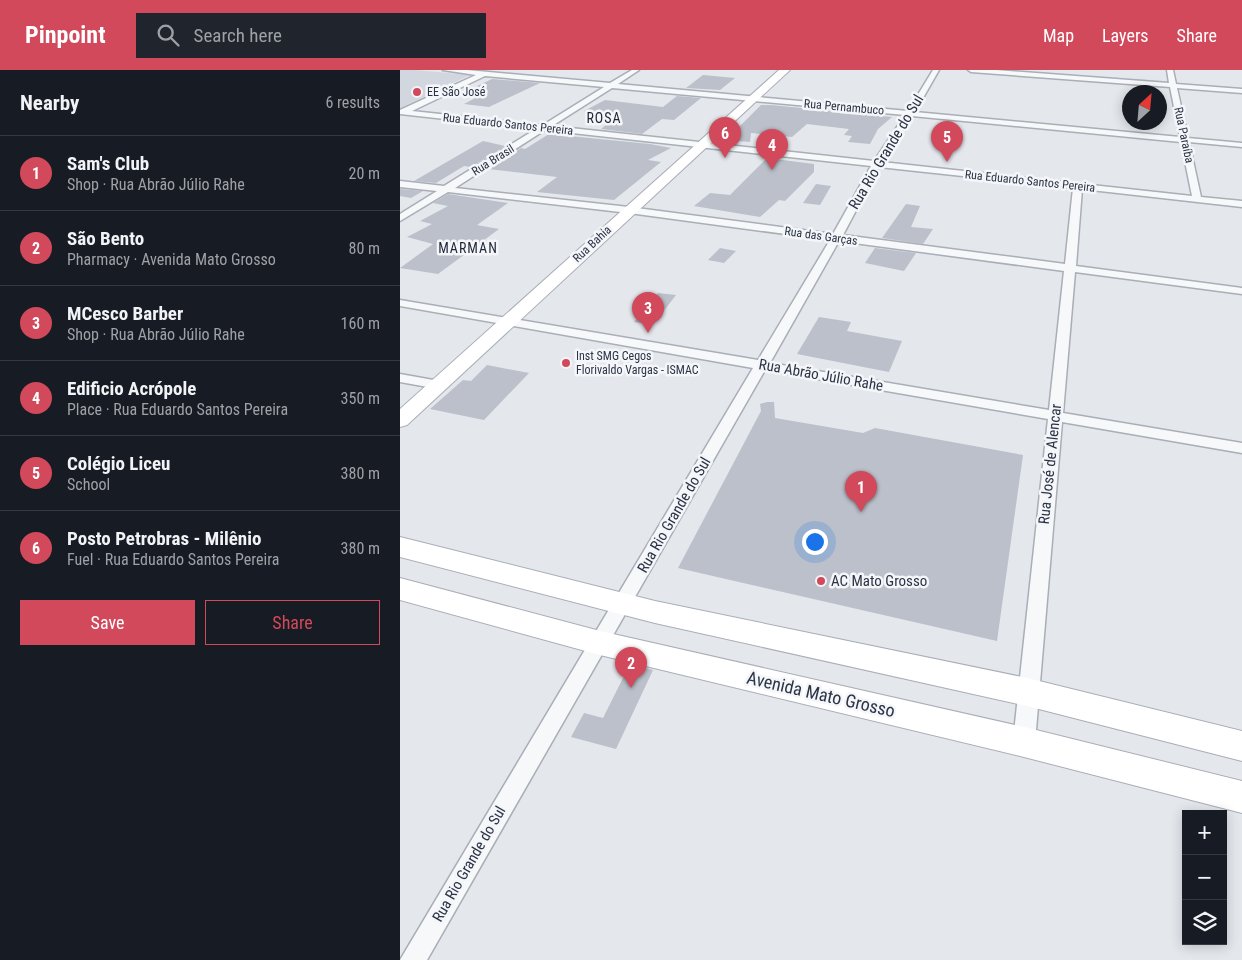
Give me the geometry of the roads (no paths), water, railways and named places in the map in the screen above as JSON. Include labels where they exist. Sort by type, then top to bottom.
[{"type":"main road","name":"Rua Bahia","points":[[400,420],[785,70]]},
{"type":"main road","points":[[400,548],[623,604],[1028,692],[1242,746]]},
{"type":"main road","name":"Avenida Mato Grosso","points":[[400,590],[600,642],[1024,742],[1242,797]]},
{"type":"street","name":"Rua Pernambuco","points":[[446,70],[1242,145]]},
{"type":"street","points":[[401,113],[492,70]]},
{"type":"street","name":"Rua Brasil","points":[[400,218],[636,70]]},
{"type":"street","name":"Rua Rio Grande do Sul","points":[[413,960],[836,238],[876,164],[910,114],[936,70]]},
{"type":"street","points":[[971,70],[1242,91]]},
{"type":"street","name":"Rua Paraíba","points":[[1170,70],[1197,199]]},
{"type":"street","name":"Rua Eduardo Santos Pereira","points":[[401,113],[1242,204]]},
{"type":"street","name":"Rua das Garças","points":[[400,184],[629,210],[1242,291]]},
{"type":"street","name":"Rua José de Alencar","points":[[1024,742],[1078,186]]},
{"type":"street","name":"Rua Abrão Júlio Rahe","points":[[400,302],[1242,448]]},
{"type":"street","points":[[400,378],[439,385]]},
{"type":"place","name":"EE São José","points":[[417,92]]},
{"type":"place","name":"Posto Petrobras - Milênio","points":[[725,158]]},
{"type":"place","name":"Colégio Liceu","points":[[947,162]]},
{"type":"place","name":"Edificio Acrópole","points":[[772,170]]},
{"type":"place","name":"MCesco Barber","points":[[648,333]]},
{"type":"place","name":"Inst SMG Cegos Florivaldo Vargas - ISMAC","points":[[566,363]]},
{"type":"place","name":"Sam's Club","points":[[861,512]]},
{"type":"place","name":"AC Mato Grosso","points":[[821,581]]},
{"type":"place","name":"São Bento","points":[[631,688]]},
{"type":"district","name":"ROSA","points":[[604,118]]},
{"type":"district","name":"MARMAN","points":[[468,248]]}]
